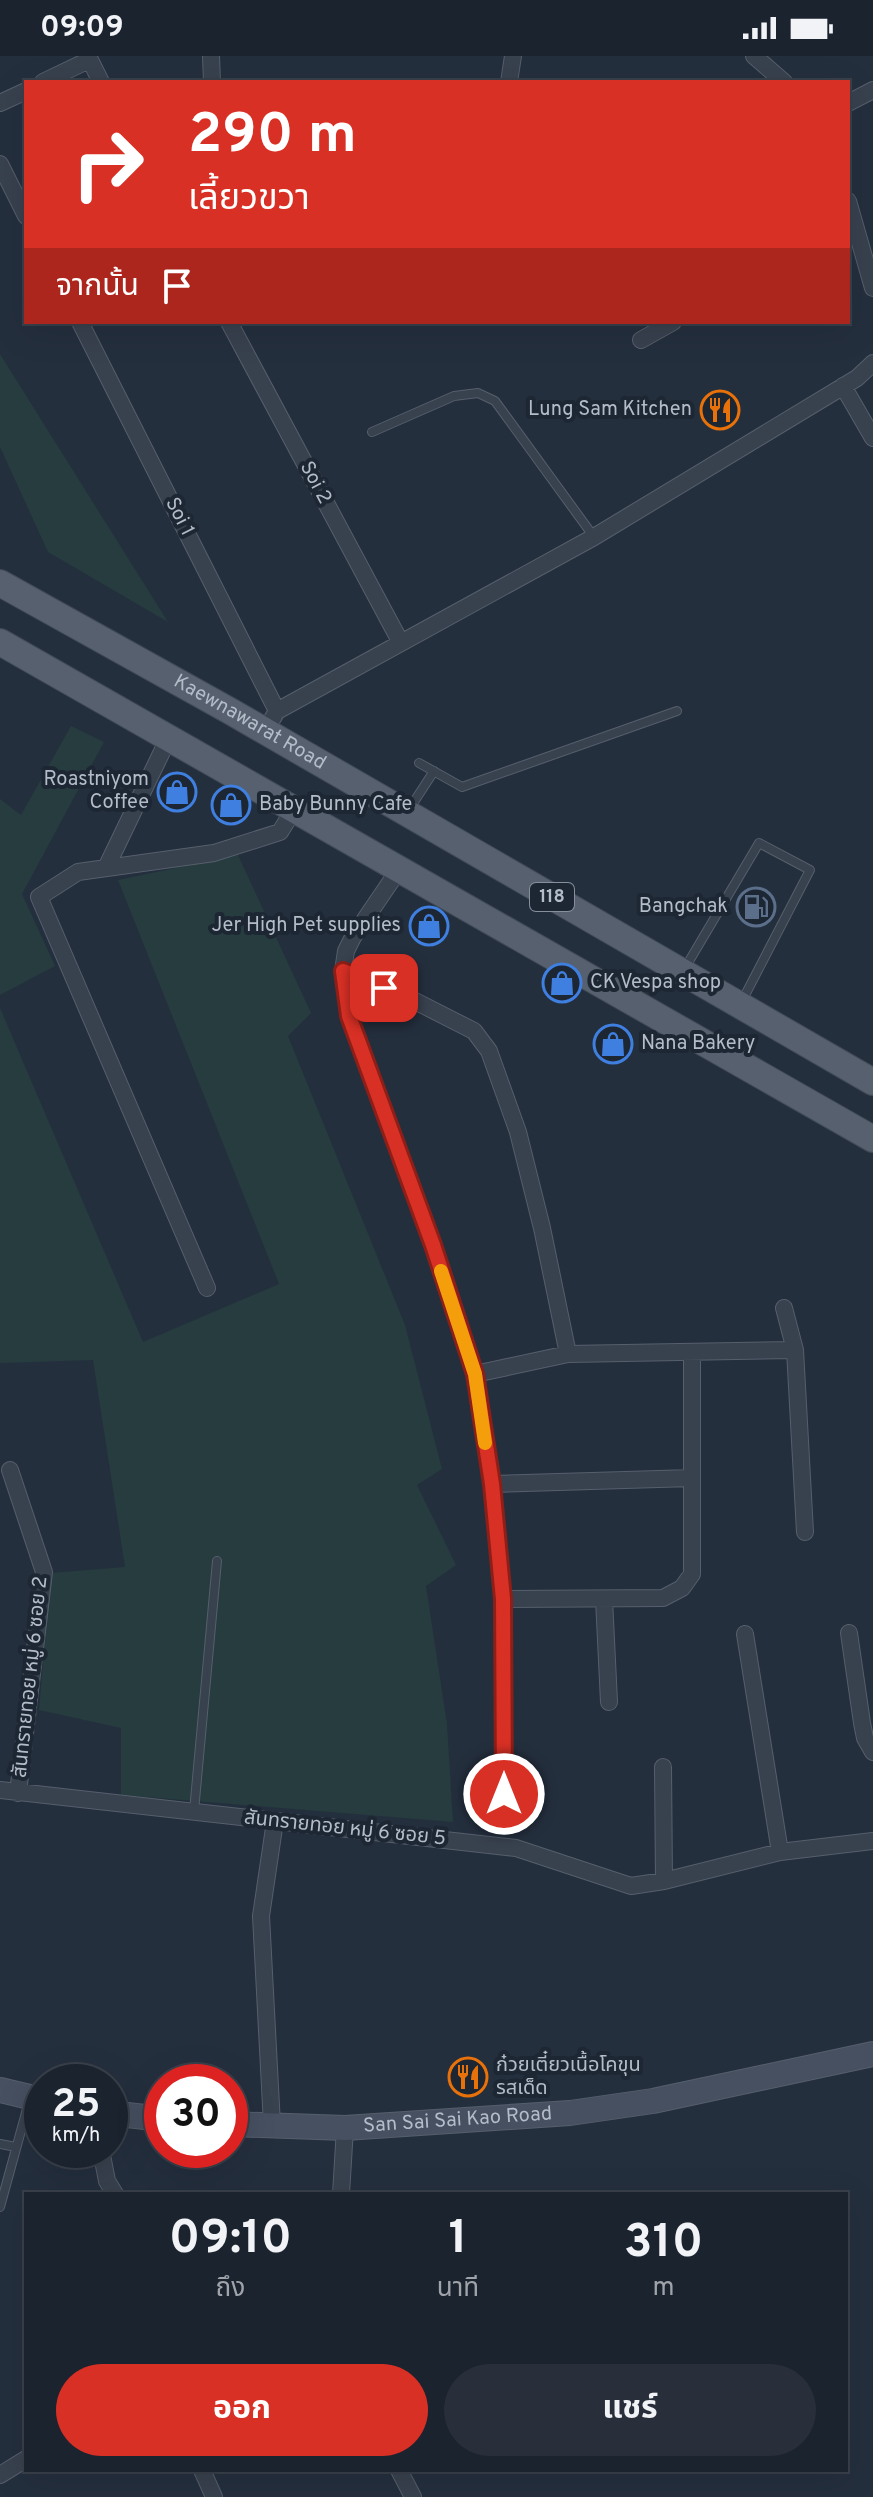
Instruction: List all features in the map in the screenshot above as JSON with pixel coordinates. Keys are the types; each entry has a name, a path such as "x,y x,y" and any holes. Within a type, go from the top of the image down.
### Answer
{"main road":[{"name":"Kaewnawarat Road","path":"0,583 271,721 406,813 873,1082"},
{"name":"118","path":"0,642 873,1139"},
{"name":"San Sai Sai Kao Road","path":"248,2124 345,2128 570,2113 653,2101 873,2054"},
{"path":"0,2090 24,2096"}],"street":[{"path":"211,56 212,80"},
{"path":"509,80 513,56"},
{"path":"754,56 782,80"},
{"path":"47,80 88,58 100,80"},
{"path":"850,102 873,90"},
{"path":"0,103 24,92"},
{"path":"0,164 24,212"},
{"path":"851,220 872,281"},
{"name":"Soi 1","path":"81,324 271,721"},
{"name":"Soi 2","path":"230,324 401,643"},
{"path":"641,340 669,324"},
{"path":"271,721 401,643 594,537 843,386 873,363"},
{"path":"843,386 873,438"},
{"path":"106,868 169,737"},
{"path":"207,1288 39,897 78,872 214,853 280,832 295,808"},
{"path":"400,868 353,937 346,951 343,971 349,1016 433,1245 475,1374 492,1484 503,1599 504,1794"},
{"path":"343,971 405,996 474,1031 489,1051 518,1132 568,1354"},
{"path":"784,1308 795,1350 805,1532"},
{"path":"475,1374 568,1354 795,1350"},
{"path":"503,1599 663,1598 682,1588 692,1574 692,1352"},
{"name":"สันทรายทอย หมู่ 6 ซอย 2","path":"10,1470 44,1572 18,1793"},
{"path":"492,1484 692,1478"},
{"path":"604,1599 609,1702"},
{"path":"849,1633 865,1738 873,1752"},
{"path":"745,1634 780,1852"},
{"path":"663,1767 664,1881"},
{"name":"สันทรายทอย หมู่ 6 ซอย 5","path":"0,1790 516,1848 631,1886 664,1881 780,1852 873,1841"},
{"path":"272,2125 261,1916 275,1821"},
{"path":"341,2192 345,2128"},
{"path":"104,2168 114,2192"},
{"path":"0,2475 24,2460"},
{"path":"400,2472 413,2497"},
{"path":"209,2473 214,2497"}],"lane":[{"path":"372,432 454,396 478,393 495,401 594,537"},
{"path":"419,763 462,787 677,711"},
{"path":"406,813 434,771"},
{"path":"682,972 759,843 810,870 740,1005"},
{"path":"194,1812 217,1561"},
{"path":"0,2207 24,2128"},
{"path":"0,2144 16,2147"}],"green space":[{"path":"0,354 168,622 48,552 0,447"},
{"path":"71,726 104,742 22,894 55,966 0,995 0,799 21,815"},
{"path":"238,855 311,1013 288,1036 405,1325 442,1469 417,1485 456,1565 426,1586 447,1724 453,1822 121,1795 121,1728 39,1710 51,1573 125,1567 93,1360 0,1363 0,1008 143,1342 279,1284 118,880"}],"slow traffic":[{"path":"441,1271 475,1374 485,1443"}],"place":[{"name":"Lung Sam Kitchen","path":"720,410"},
{"name":"Roastniyom Coffee","path":"177,792"},
{"name":"Baby Bunny Cafe","path":"231,805"},
{"name":"Bangchak","path":"756,907"},
{"name":"Jer High Pet supplies","path":"429,926"},
{"name":"CK Vespa shop","path":"562,983"},
{"name":"Nana Bakery","path":"613,1044"},
{"name":"ก๋วยเตี๋ยวเนื้อโคขุน รสเด็ด","path":"468,2077"}],"route":[{"path":"384,988 343,971 349,1016 433,1245 475,1374 492,1484 503,1599 504,1794"}]}
